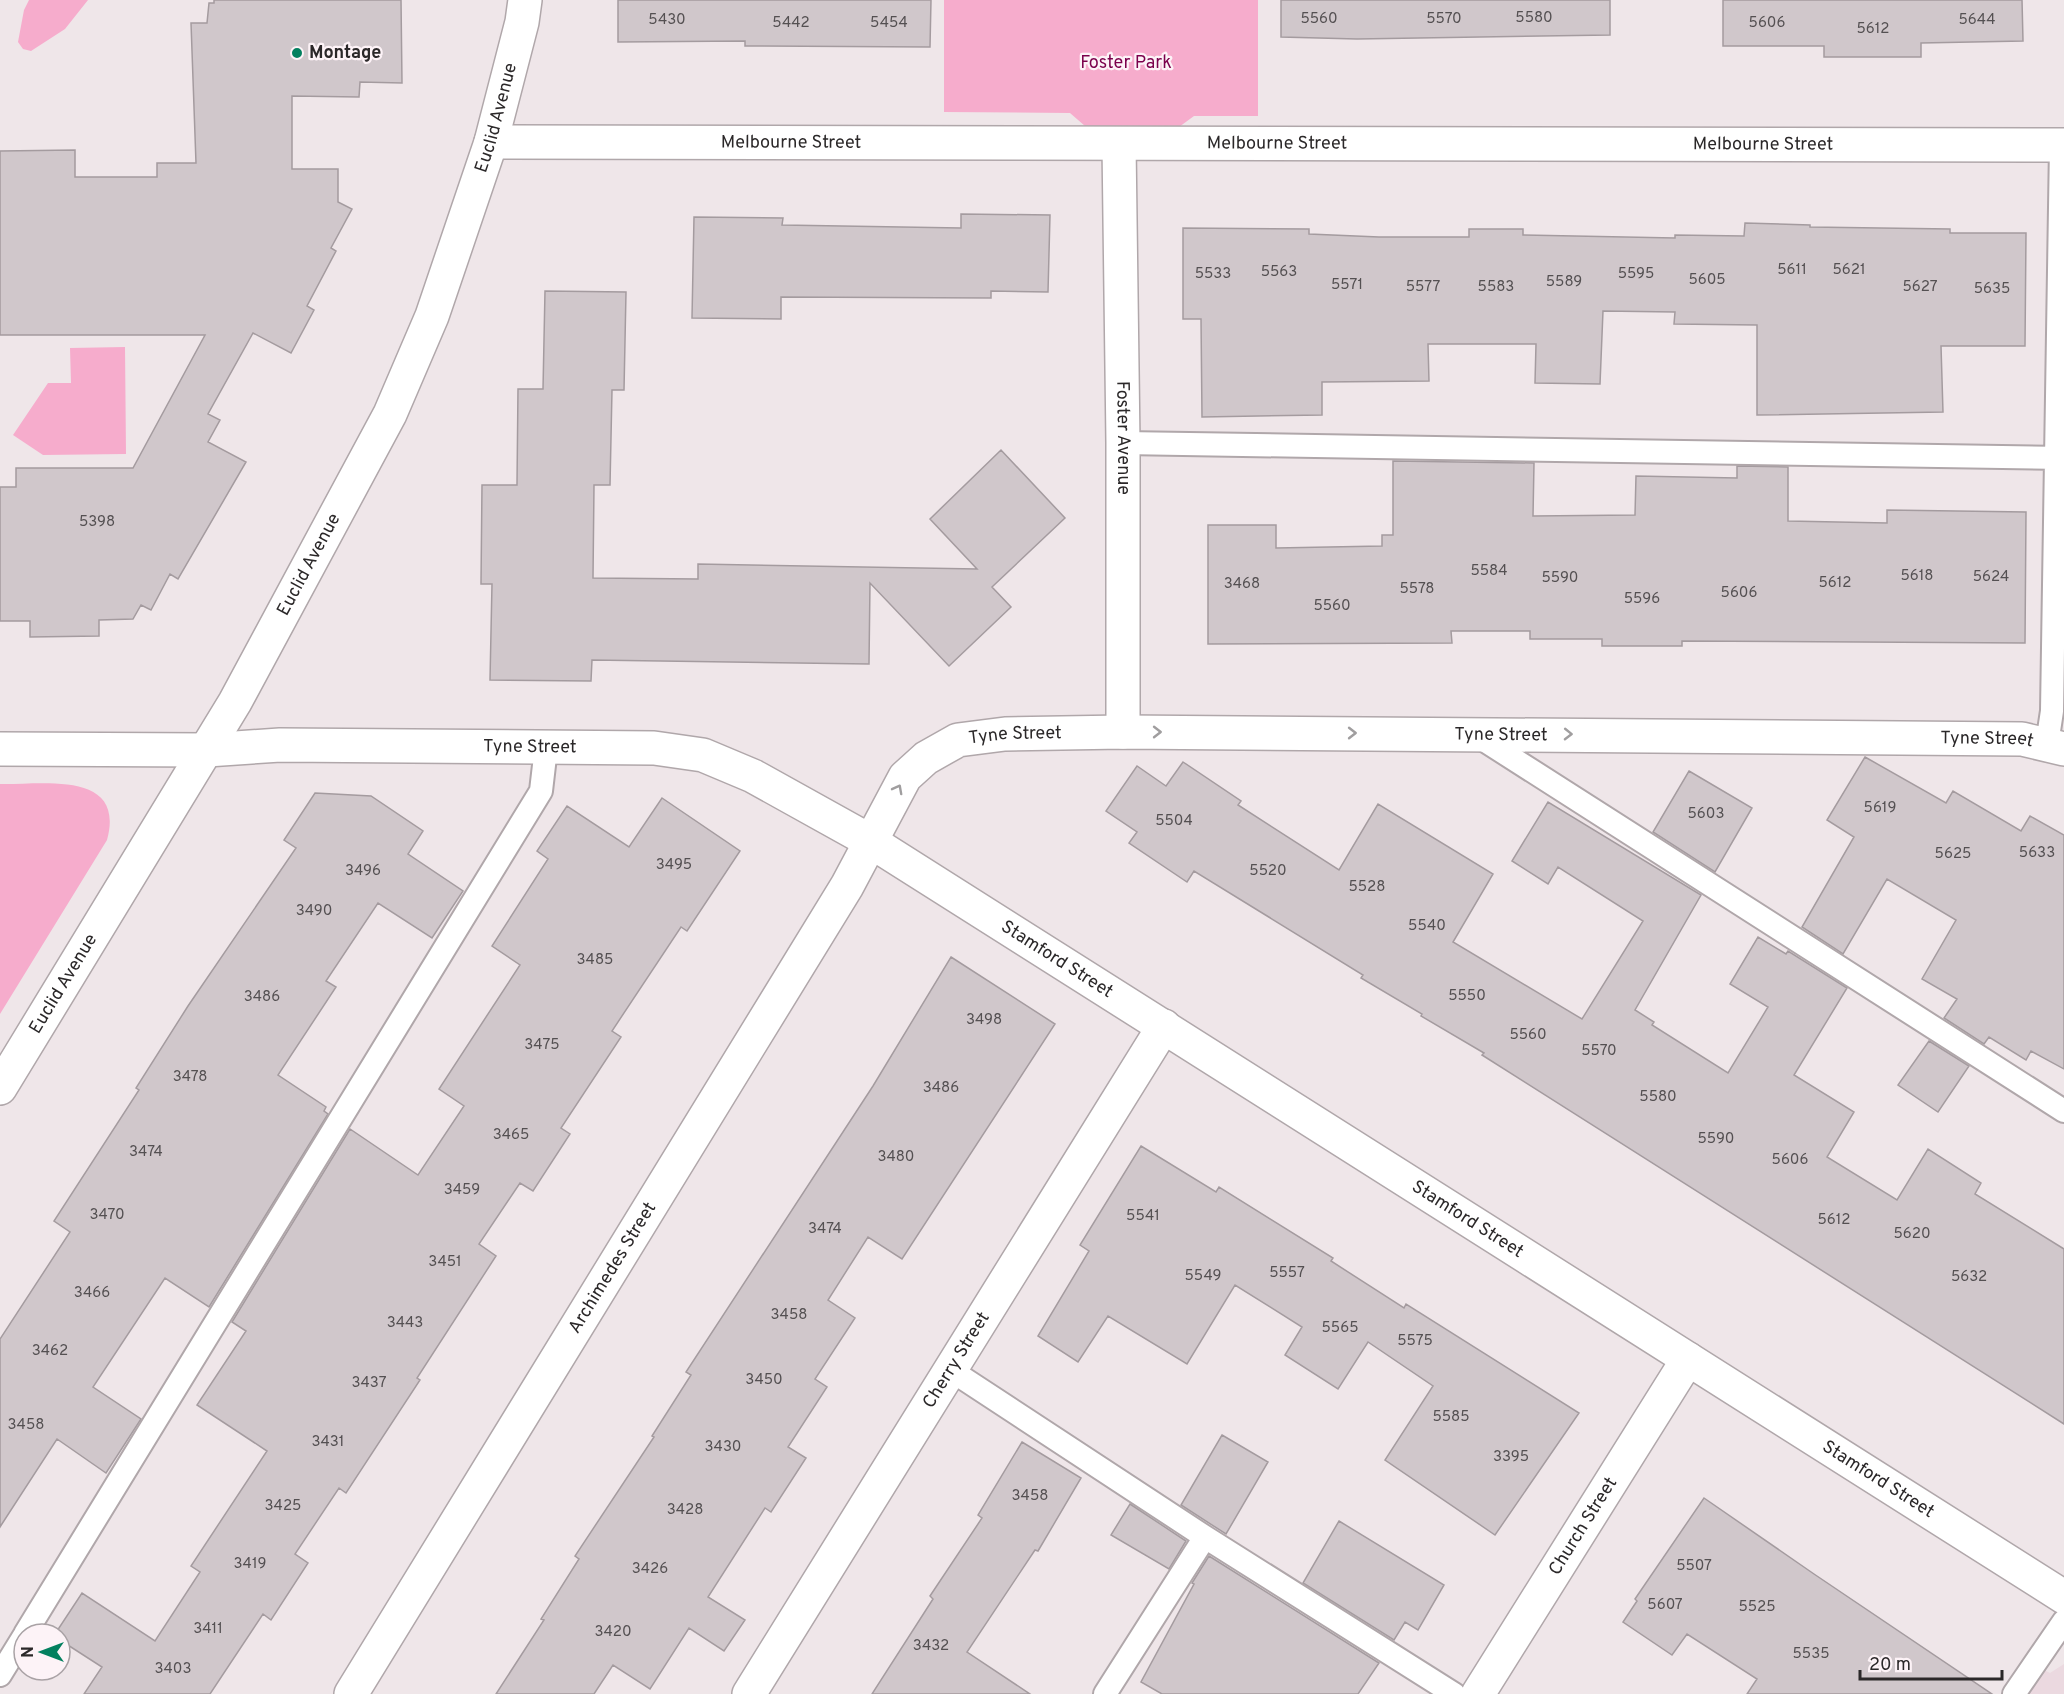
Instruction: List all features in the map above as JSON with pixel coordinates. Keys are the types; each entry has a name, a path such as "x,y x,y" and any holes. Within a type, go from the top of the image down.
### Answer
{"street":[{"name":"Euclid Avenue","path":"0,1088 236,702 390,414 432,316 491,142 522,22 525,0"},
{"name":"Melbourne Street","path":"491,142 2063,146"},
{"name":"Foster Avenue","path":"1119,144 1123,443 1123,732"},
{"name":"Tyne Street","path":"0,749 207,750 280,745 654,748 703,755 753,776 870,841 905,777 926,758 958,740 1005,734 1474,733 2022,739 2055,746"},
{"name":"Stamford Street","path":"870,841 2064,1597"},
{"name":"Archimedes Street","path":"351,1694 847,886 870,841"},
{"name":"Cherry Street","path":"749,1694 1164,1026"},
{"name":"Church Street","path":"1478,1694 1688,1359"}],"lane":[{"path":"2055,746 2052,711 2061,457 2063,146"},
{"path":"1123,443 2061,457"},
{"path":"1474,733 2064,1111"},
{"path":"33,1622 542,791 546,748"},
{"path":"949,1369 1205,1537 1454,1694"},
{"path":"1105,1694 1205,1537"},
{"path":"2014,1694 2064,1621"},
{"path":"0,1675 12,1656"}],"shaded area":[{"path":"2033,1664 2050,1673 2064,1664 2064,1694 2014,1694"}],"green space":[{"path":"29,0 88,0 65,29 31,51 23,49 18,42 24,10"},
{"name":"Foster Park","path":"944,0 1258,0 1258,116 1194,116 1179,127 1085,126 1070,113 944,112"},
{"path":"125,347 126,454 43,455 13,435 48,383 71,383 70,348"},
{"path":"38,783 77,786 93,792 104,802 110,818 107,840 0,1014 0,784"}],"building":[{"path":"214,0 401,0 402,83 360,82 359,97 292,96 292,169 338,169 338,202 352,209 331,248 336,251 307,306 314,310 291,353 253,333 208,414 220,420 208,442 246,462 178,579 170,574 151,610 141,605 133,619 99,620 99,636 30,637 30,621 0,621 0,487 16,487 16,468 133,468 205,335 0,335 0,151 75,150 75,177 157,177 157,163 196,163 191,23 207,23 209,3 214,3"},
{"path":"618,0 931,0 930,47 745,46 745,41 618,42"},
{"path":"1281,0 1610,0 1610,35 1357,39 1281,37"},
{"path":"1723,0 2022,0 2023,41 1921,43 1921,57 1824,57 1824,46 1723,46"},
{"path":"961,214 1050,215 1048,292 991,291 991,298 781,297 781,319 692,318 694,217 783,218 782,225 961,228"},
{"path":"1745,223 1810,225 1810,227 1950,229 1950,233 2026,233 2025,346 1941,346 1943,412 1757,415 1757,325 1674,324 1675,312 1603,311 1600,384 1535,383 1536,344 1428,344 1429,381 1322,382 1322,415 1202,417 1201,319 1183,319 1183,228 1309,229 1309,234 1379,237 1469,237 1469,229 1523,229 1523,235 1675,238 1675,235 1744,236"},
{"path":"545,291 626,292 624,390 612,390 610,485 594,485 593,578 698,579 698,564 977,569 930,519 1001,450 1065,518 992,587 1011,607 949,666 870,583 869,664 592,660 591,681 490,680 492,584 481,584 482,485 517,485 518,389 543,389"},
{"path":"1393,461 1534,463 1533,516 1635,515 1636,476 1737,478 1737,466 1788,467 1788,521 1887,523 1887,510 2026,512 2025,643 1682,641 1682,646 1602,646 1602,639 1530,639 1530,631 1451,631 1452,643 1208,644 1208,525 1276,525 1276,548 1382,546 1382,535 1393,535"},
{"path":"1865,757 1946,803 1953,791 2021,831 2030,816 2064,835 2064,1069 2031,1051 2026,1060 1989,1037 1984,1044 1944,1018 1957,999 1922,979 1956,920 1887,879 1843,954 1802,927 1854,837 1827,820"},
{"path":"1183,762 1241,801 1238,805 1339,870 1378,804 1493,874 1453,942 1582,1019 1643,921 1558,867 1548,884 1512,861 1548,802 1701,895 1635,1010 1654,1022 1652,1025 1728,1073 1768,1007 1730,984 1758,937 1786,954 1788,951 1847,988 1794,1075 1854,1112 1827,1157 1897,1200 1928,1149 1981,1183 1975,1194 2064,1249 2064,1424 1482,1055 1484,1053 1361,978 1363,975 1194,871 1187,882 1129,843 1137,832 1106,811 1137,766 1166,786"},
{"path":"1689,771 1752,808 1715,872 1653,832"},
{"path":"315,793 371,796 423,831 408,854 463,891 432,938 378,903 326,981 336,987 278,1075 326,1107 324,1111 328,1114 209,1307 165,1278 93,1387 141,1419 106,1473 57,1439 0,1527 0,1339 70,1232 54,1221 139,1090 136,1088 188,1006 296,848 284,840"},
{"path":"662,798 740,851 687,931 681,927 612,1031 621,1037 561,1128 570,1134 533,1191 520,1183 479,1244 496,1256 417,1378 420,1380 346,1493 339,1488 295,1554 308,1563 271,1620 263,1614 210,1694 84,1694 102,1667 72,1648 72,1622 63,1622 82,1593 155,1641 200,1572 191,1566 267,1451 197,1405 246,1331 232,1322 350,1129 418,1175 464,1106 439,1089 520,965 492,946 548,859 537,851 567,806 629,847"},
{"path":"951,957 1055,1024 902,1259 868,1237 828,1300 855,1318 815,1379 827,1387 788,1447 806,1458 771,1512 765,1508 708,1597 745,1620 724,1651 689,1628 650,1689 613,1665 594,1694 496,1694 544,1620 541,1619 579,1559 575,1556 654,1437 652,1436 691,1375 686,1372 873,1086"},
{"path":"1929,1041 1969,1066 1938,1112 1898,1085"},
{"path":"1141,1146 1216,1192 1219,1187 1333,1258 1331,1261 1404,1308 1406,1304 1579,1413 1495,1535 1385,1460 1433,1386 1368,1342 1338,1389 1285,1355 1302,1327 1235,1285 1187,1364 1108,1316 1078,1362 1038,1336 1089,1251 1080,1245"},
{"path":"1222,1435 1268,1462 1226,1534 1181,1505"},
{"path":"1022,1442 1081,1478 1038,1551 1035,1550 967,1652 1030,1694 872,1694 933,1599 930,1596 982,1518 978,1515"},
{"path":"1704,1498 1992,1694 1747,1694 1757,1679 1687,1634 1672,1655 1623,1622 1637,1601 1635,1599"},
{"path":"1130,1504 1186,1541 1169,1569 1111,1535"},
{"path":"1339,1521 1444,1585 1418,1630 1405,1622 1394,1640 1303,1583"},
{"path":"1209,1556 1379,1663 1358,1694 1162,1694 1141,1682 1194,1584 1192,1583"}],"place":[{"name":"Montage","path":"297,53"}]}
